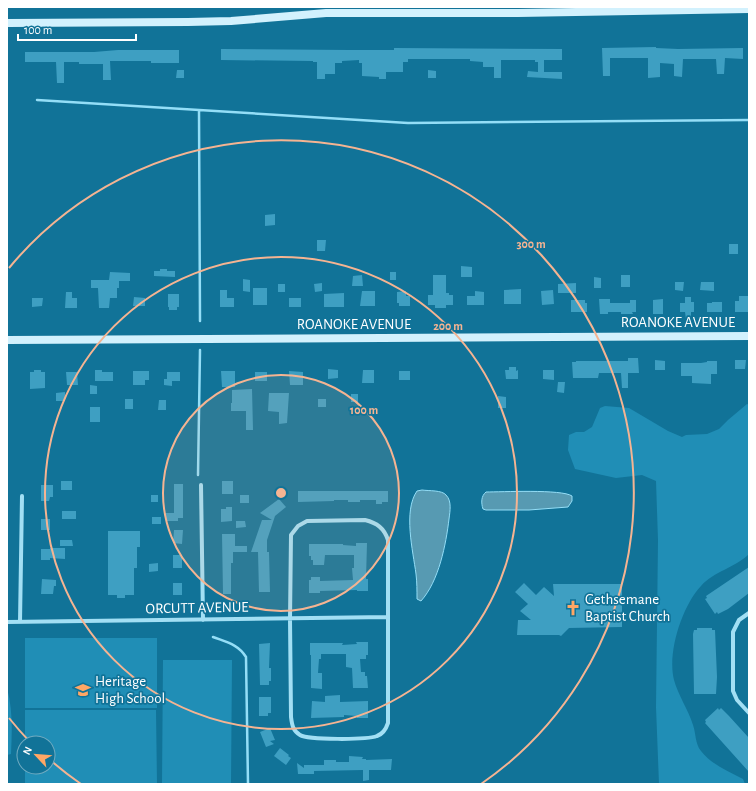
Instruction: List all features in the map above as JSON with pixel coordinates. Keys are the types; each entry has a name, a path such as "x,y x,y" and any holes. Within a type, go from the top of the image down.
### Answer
{"main road":[{"path":"7,23 231,21 309,14 388,10 572,12 749,9"},
{"name":"ROANOKE AVENUE","path":"7,340 749,336"}],"street":[{"path":"202,485 203,620"},
{"path":"20,622 22,496"},
{"path":"307,521 372,522 378,525 386,534 388,540 388,722 383,733 378,736 362,738 306,737 295,732 290,717 290,619 291,535 298,526 307,521"},
{"path":"749,614 739,620 733,632 733,691 737,700 749,713"},
{"name":"ORCUTT AVENUE","path":"7,622 388,617"}],"shaded area":[{"path":"747,404 749,405 749,554 737,563 706,581 694,595 682,617 678,630 674,644 672,669 676,686 691,719 699,748 705,756 715,764 743,779 745,784 659,784 656,707 658,540 656,481 642,475 616,478 575,469 568,450 569,435 576,432 584,432 592,427 600,408 605,406 629,408 668,431 682,437 686,435 707,434 719,429"},
{"path":"422,490 444,493 448,497 450,506 446,540 441,562 433,583 421,601 417,599 410,520 413,499 417,491"},
{"path":"486,492 556,492 572,496 572,501 568,507 529,510 486,510 483,509 482,498"},
{"path":"25,638 157,638 157,708 25,708"},
{"path":"163,660 232,660 231,784 162,784"},
{"path":"7,688 12,729 11,754 7,755"},
{"path":"25,710 156,710 157,784 25,784 25,775 56,775 56,735 25,735"}],"building":[{"path":"656,47 678,49 743,48 743,59 725,58 724,74 717,74 716,59 683,59 682,77 674,76 674,64 660,63 660,77 648,78 648,58 610,58 610,76 603,76 602,48"},
{"path":"394,48 562,49 562,60 544,60 544,72 562,72 562,79 527,77 528,71 538,72 538,62 535,62 535,60 501,60 501,78 494,78 494,67 483,67 483,62 470,61 470,59 408,59 408,62 403,62 403,72 386,72 386,79 362,76 362,63 359,63 359,60 342,61 342,63 335,63 335,74 325,74 325,79 317,79 317,62 313,61 221,60 221,49 394,50"},
{"path":"118,50 179,50 179,63 110,61 111,80 103,80 103,64 79,64 79,62 64,62 64,83 57,83 56,62 25,62 25,52 94,52"},
{"path":"177,70 184,70 184,78 176,78"},
{"path":"428,70 436,71 436,78 428,78"},
{"path":"275,214 275,225 265,226 265,215"},
{"path":"317,240 326,240 325,251 317,251"},
{"path":"729,244 738,244 738,254 729,254"},
{"path":"461,266 472,267 472,277 461,277"},
{"path":"160,269 175,271 175,277 154,276 154,271 160,271"},
{"path":"110,272 130,273 130,281 119,281 117,298 110,298 109,308 99,308 98,288 91,288 91,280 109,280"},
{"path":"390,272 396,272 396,280 390,280"},
{"path":"362,275 363,286 352,286 353,276"},
{"path":"433,275 446,275 446,293 453,295 453,305 446,305 446,308 435,308 435,305 428,305 428,295 433,295"},
{"path":"621,275 630,275 630,287 621,287"},
{"path":"594,277 601,278 601,288 594,288"},
{"path":"243,279 250,280 250,292 243,291"},
{"path":"675,282 684,282 683,291 675,290"},
{"path":"701,282 714,282 714,291 700,290"},
{"path":"322,283 322,291 315,292 314,284"},
{"path":"576,283 576,293 558,293 558,284"},
{"path":"278,284 285,284 285,292 278,292"},
{"path":"253,288 267,288 267,305 253,305"},
{"path":"521,289 521,304 504,304 504,290"},
{"path":"220,290 227,290 227,298 234,298 234,307 220,307"},
{"path":"553,290 554,304 542,305 541,291"},
{"path":"362,291 375,291 375,306 360,306"},
{"path":"406,291 406,296 410,296 410,306 399,306 399,303 397,303 397,292"},
{"path":"475,291 484,292 484,305 467,305 467,296 475,296"},
{"path":"66,292 72,292 72,298 77,298 77,308 65,308"},
{"path":"344,293 344,307 324,307 324,294"},
{"path":"168,294 179,294 179,307 177,307 177,310 169,310"},
{"path":"739,296 749,296 749,312 735,312 735,301 739,301"},
{"path":"134,297 145,298 145,306 133,306"},
{"path":"685,297 691,297 691,302 694,302 694,312 691,312 691,319 686,319 685,312 680,312 680,303 685,303"},
{"path":"32,298 43,298 42,306 32,307"},
{"path":"289,298 301,298 301,307 289,307"},
{"path":"599,299 610,299 610,303 630,303 630,300 636,300 636,312 632,312 633,314 608,312 608,314 600,314"},
{"path":"663,299 663,314 653,314 653,300"},
{"path":"571,300 585,300 585,303 587,303 587,312 571,312"},
{"path":"722,302 722,312 707,312 707,303"},
{"path":"628,358 638,358 639,373 628,373 628,388 622,388 621,373 599,373 598,378 573,378 572,362 628,361"},
{"path":"655,360 665,361 665,370 655,370"},
{"path":"735,360 746,360 745,369 735,369"},
{"path":"707,361 717,361 717,374 711,374 711,384 692,383 692,376 681,376 681,363 701,363"},
{"path":"509,367 516,367 516,371 518,370 518,379 506,379 505,370 509,370"},
{"path":"328,369 338,370 338,378 328,379"},
{"path":"34,370 41,370 41,372 45,372 45,388 30,389 30,372 34,372"},
{"path":"95,370 102,370 102,372 113,372 113,381 95,381"},
{"path":"363,370 374,370 374,383 362,383"},
{"path":"543,370 554,370 554,380 543,379"},
{"path":"133,371 149,371 149,380 145,380 145,385 133,385"},
{"path":"221,371 235,371 235,387 222,387"},
{"path":"289,371 303,372 303,385 290,385"},
{"path":"399,371 410,371 410,380 399,380"},
{"path":"66,372 77,372 78,385 67,385"},
{"path":"167,372 180,372 180,381 172,381 172,386 164,385 164,379 167,379"},
{"path":"255,372 267,372 267,381 255,381"},
{"path":"558,382 565,382 564,393 557,392"},
{"path":"90,385 97,386 97,394 90,394"},
{"path":"252,389 253,430 246,430 246,411 231,411 232,390"},
{"path":"65,392 65,401 56,401 56,393"},
{"path":"269,393 289,393 287,423 279,424 279,412 268,411"},
{"path":"351,394 358,394 358,402 351,402"},
{"path":"498,396 506,397 506,408 498,408"},
{"path":"125,399 133,399 133,409 125,409"},
{"path":"318,399 326,399 326,407 318,407"},
{"path":"159,400 166,400 166,410 158,410"},
{"path":"90,407 100,407 100,422 90,422"},
{"path":"61,481 72,481 72,490 61,490"},
{"path":"222,481 233,481 233,494 222,494"},
{"path":"174,484 183,484 183,518 178,518 178,521 166,521 165,513 174,513"},
{"path":"41,485 53,485 53,497 50,497 49,501 41,501"},
{"path":"298,491 388,491 388,502 376,504 376,500 348,502 348,500 334,500 298,502"},
{"path":"151,495 158,495 158,502 151,502"},
{"path":"240,495 249,495 249,503 240,503"},
{"path":"279,499 286,507 275,516 267,540 267,552 269,552 270,592 259,592 258,552 251,552 262,520 272,520 260,513"},
{"path":"226,507 232,507 232,521 221,522 221,509 226,509"},
{"path":"62,511 76,511 76,519 62,519"},
{"path":"152,517 161,517 161,524 152,524"},
{"path":"41,519 50,519 50,530 41,530"},
{"path":"236,521 245,521 246,527 236,528"},
{"path":"174,530 183,530 182,544 173,543"},
{"path":"108,531 140,531 140,547 137,547 137,568 134,568 134,595 125,595 125,598 117,598 117,595 108,595"},
{"path":"222,534 235,534 235,546 247,546 247,552 233,552 233,563 231,563 231,594 223,594"},
{"path":"60,540 72,540 73,546 60,546"},
{"path":"356,543 367,543 366,579 368,579 368,591 320,591 320,593 309,593 309,580 311,580 311,577 320,577 320,581 353,580 352,568 354,568 354,555 325,555 324,565 313,565 313,560 311,560 311,556 309,556 309,544 343,544 356,546"},
{"path":"65,548 65,559 50,558 50,560 41,560 41,549"},
{"path":"173,555 182,555 182,568 173,568"},
{"path":"158,563 158,571 149,572 149,564"},
{"path":"749,567 749,593 728,609 715,614 705,599 707,598 706,596"},
{"path":"42,579 56,580 56,586 54,586 53,594 41,594"},
{"path":"173,583 182,583 182,595 173,595"},
{"name":"Gethsemane Baptist Church","path":"524,583 536,595 544,587 554,596 553,584 622,584 622,627 569,628 561,636 517,635 518,620 531,620 520,611 528,604 515,592"},
{"path":"697,628 712,628 712,630 715,630 717,677 716,694 694,694 693,634 694,630 697,630"},
{"path":"356,642 368,642 368,655 366,655 366,659 360,659 361,672 365,672 365,676 367,676 368,688 353,688 352,668 346,667 346,654 321,654 318,673 322,673 322,689 311,688 310,643 343,643 342,645 357,644"},
{"path":"270,643 269,668 271,668 271,681 269,681 269,685 260,685 259,644"},
{"path":"340,695 340,702 368,701 368,718 357,718 357,716 344,715 344,717 311,718 312,701 325,702 325,696"},
{"path":"259,697 271,697 271,713 268,713 268,716 259,716"},
{"path":"718,708 719,710 721,708 749,738 749,772 705,723 705,720"},
{"path":"270,728 275,740 270,741 274,744 266,747 260,732"},
{"path":"280,748 291,758 286,765 274,756"},
{"path":"349,756 363,757 362,759 366,760 392,759 391,770 369,770 369,780 363,781 363,770 314,771 314,774 298,774 297,763 304,768 304,765 324,765 324,760 349,762"}],"waterway":[{"path":"37,100 408,123 749,120"},
{"path":"199,110 200,321"},
{"path":"198,475 200,350"},
{"path":"213,637 235,646 246,657 248,784"}],"place":[{"name":"Gethsemane Baptist Church","path":"573,608"},
{"name":"Heritage High School","path":"83,690"}]}
